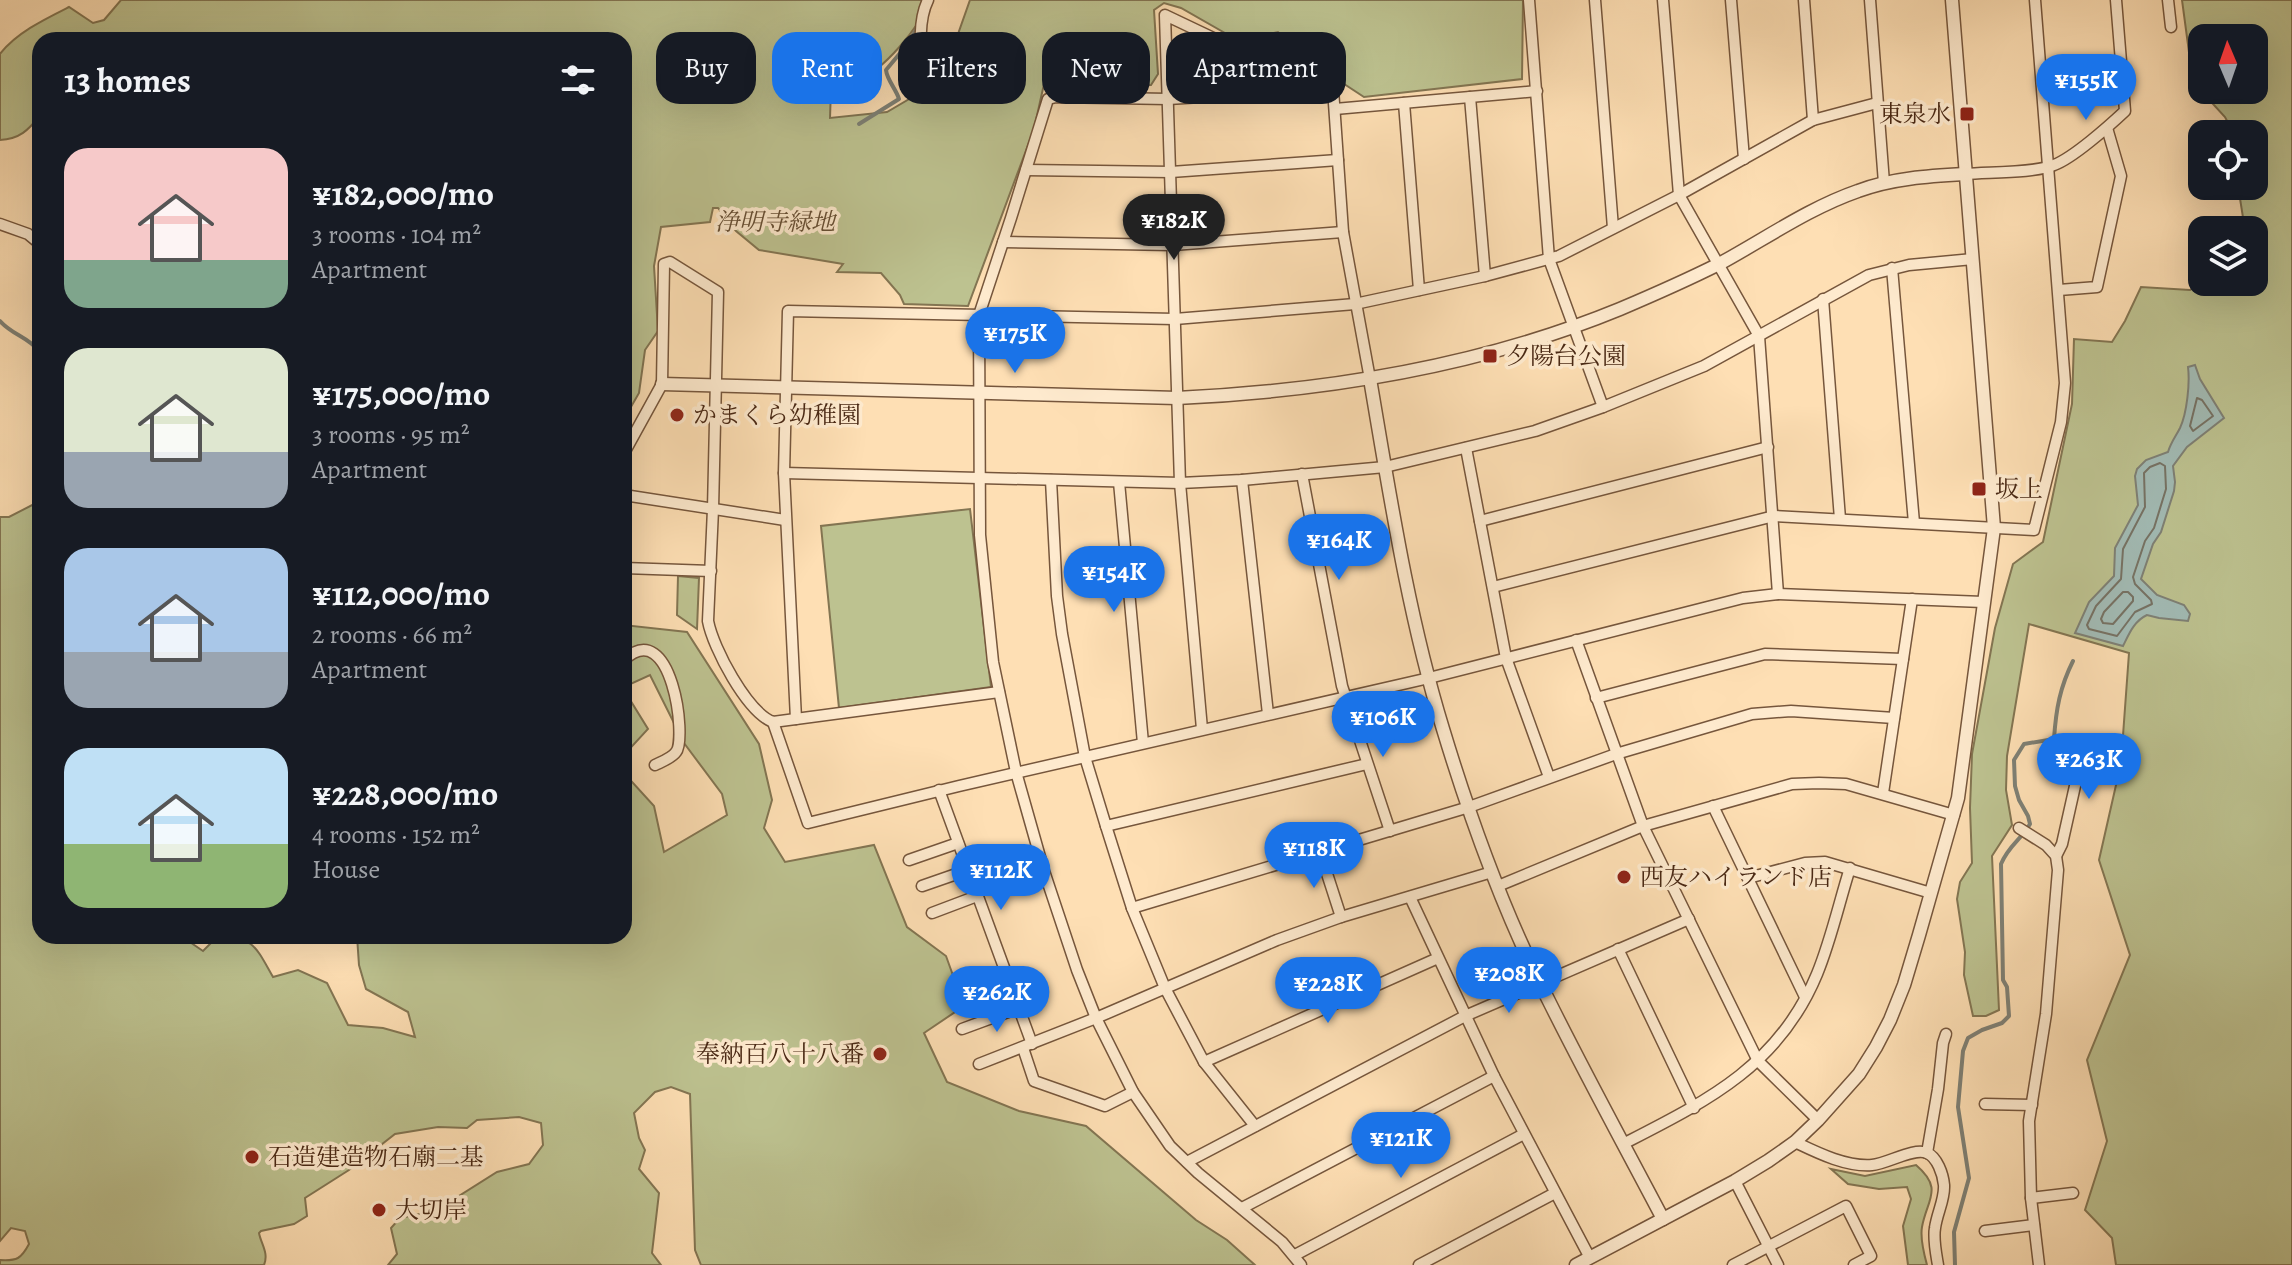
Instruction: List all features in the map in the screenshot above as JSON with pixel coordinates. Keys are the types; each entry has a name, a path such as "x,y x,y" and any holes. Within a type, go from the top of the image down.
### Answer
{"street":[{"path":"922,32 923,10 928,0"},
{"path":"1529,0 1549,259 1603,407"},
{"path":"1595,0 1613,228"},
{"path":"1663,0 1679,195 1759,336 1778,594"},
{"path":"1731,0 1744,159"},
{"path":"1804,0 1813,120"},
{"path":"1870,0 1884,183"},
{"path":"1576,1265 1735,1181 1795,1142 1859,1074 1890,1020 1904,985 1954,815 1994,528 1952,0"},
{"path":"1493,587 1774,516 2034,530 2065,402 2035,0"},
{"path":"662,384 1177,398 1293,390 1370,379 1467,358 1618,310 1719,264 1834,200 1884,183 2057,165 2125,111 2116,0"},
{"path":"2168,0 2171,27"},
{"path":"1166,43 1165,15 1201,32"},
{"path":"1335,109 1537,91"},
{"path":"1470,97 1485,276"},
{"path":"1166,99 1048,99 979,315 978,478 983,577 993,662 1016,772 1048,885 1077,970 1096,1018 1133,1092 1170,1146 1282,1242 1298,1260 1524,1134"},
{"path":"1404,103 1419,290"},
{"path":"796,719 784,473 788,311 1175,319 1355,304 1549,259 1679,195 1813,120 1877,103"},
{"path":"1168,104 1180,483 1202,729"},
{"path":"1334,104 1343,232 1355,304 1411,600 1443,729 1492,872 1539,982 1663,1219"},
{"path":"2059,290 2097,287 2121,176 2107,128"},
{"path":"1026,170 1171,172 1338,160"},
{"path":"0,224 32,237"},
{"path":"1003,242 1173,245 1343,232"},
{"path":"784,473 1180,483 1385,467 1535,431 1603,407 1704,366 1869,275 1892,268 1973,259"},
{"path":"632,438 662,384 664,264 670,262 718,292 708,621 711,634 744,696 763,718 773,722 999,692"},
{"path":"1892,268 1914,523"},
{"path":"1823,299 1840,519"},
{"path":"1480,521 1768,447"},
{"path":"1466,448 1506,658 1549,777"},
{"path":"1302,474 1345,698 1390,831"},
{"path":"1051,480 1062,634 1085,757 1106,826 1132,908 1165,988 1204,1062 1255,1126"},
{"path":"1242,480 1268,714"},
{"path":"1119,482 1143,743"},
{"path":"632,496 785,520"},
{"path":"632,568 711,571"},
{"path":"773,722 808,823 1429,678 1704,606 1778,594 1983,602"},
{"path":"1883,793 1912,599"},
{"path":"1576,640 1643,826 1758,1061 1818,1120"},
{"path":"632,653 643,649 655,653 663,662 677,707 680,743 676,753 655,765"},
{"path":"1596,698 1765,654 1903,659"},
{"path":"1132,908 1469,807 1616,754 1768,711 1894,718"},
{"path":"2056,856 2062,844 2077,777 2061,750"},
{"path":"1106,826 1367,764"},
{"path":"1498,886 1643,826 1763,791 1805,783 1846,784 1954,815"},
{"path":"939,790 1019,1008 1034,1081 1105,1106 1133,1092"},
{"path":"1713,806 1805,997"},
{"path":"2023,831 2046,845 2056,856 2058,870 2046,1014 2029,1121 2031,1198 2039,1265"},
{"path":"909,860 958,843"},
{"path":"1320,852 1341,917"},
{"path":"1748,878 1805,863 1825,862 1931,893"},
{"path":"1623,1144 1694,1108 1731,1084 1758,1061 1791,1021 1825,952 1850,868"},
{"path":"922,886 968,870"},
{"path":"979,1064 1096,1018 1277,940 1341,917 1492,872"},
{"path":"932,913 977,896"},
{"path":"1410,897 1494,1076 1590,1258"},
{"path":"1187,1162 1465,1016 1689,919"},
{"path":"1618,949 1694,1108"},
{"path":"1204,1062 1438,958"},
{"path":"962,1029 1019,1008"},
{"path":"1927,1153 1946,1034"},
{"path":"1242,1208 1494,1076"},
{"path":"1985,1104 2032,1105"},
{"path":"1795,1142 1821,1154 1861,1165 1884,1163 1914,1152 1927,1153 1934,1158 1944,1185 1934,1230 1938,1265"},
{"path":"1735,1181 1778,1265"},
{"path":"1419,1265 1555,1193"},
{"path":"2031,1198 2073,1193"},
{"path":"1733,1265 1846,1206 1871,1256 1854,1265"},
{"path":"1985,1231 2034,1225"}],"green space":[{"name":"浄明寺緑地","path":"121,0 931,0 911,32 898,32 898,48 882,64 882,32 772,32 772,104 830,104 830,118 887,112 901,104 1026,104 1026,32 959,32 970,0 1523,0 1522,79 1364,97 1346,85 1346,32 1223,32 1181,8 1164,3 1154,10 1158,74 1150,85 1150,32 1042,32 1042,93 1034,129 968,306 904,304 881,273 837,272 843,264 759,250 736,231 718,208 713,208 710,222 661,227 654,266 658,331 645,350 639,393 632,405 632,32 32,32 32,126 13,138 0,140 0,54 23,33 69,7 93,23 104,20"},
{"path":"2182,0 2292,0 2292,1265 2116,1265 2112,1238 2085,1210 2107,1141 2087,1060 2130,955 2099,860 2121,763 2129,653 2029,624 2007,756 2006,790 2012,825 1992,856 1999,1010 1986,1016 1973,1016 1964,975 1965,952 1957,899 1960,882 1972,863 1972,754 1995,628 2013,564 2043,542 2072,404 2074,339 2112,342 2141,287 2188,290 2188,296 2268,296 2268,216 2243,216 2240,200 2268,200 2268,120 2227,120 2213,104 2268,104 2268,24 2188,24 2188,45"},
{"path":"32,505 32,944 193,944 203,951 210,944 250,944 273,977 298,970 327,983 348,1025 383,1028 415,1037 408,1012 366,989 359,965 358,944 632,944 632,782 654,806 664,852 727,815 722,794 684,743 650,675 632,683 632,626 687,632 759,744 772,800 764,828 785,862 874,845 907,927 946,956 964,1006 924,1033 947,1082 1019,1111 1086,1126 1196,1220 1227,1240 1255,1265 701,1265 695,1250 690,1094 671,1087 655,1092 634,1113 645,1150 639,1169 659,1193 652,1253 661,1265 388,1265 397,1254 391,1228 400,1218 435,1211 497,1172 529,1164 543,1145 541,1123 519,1117 477,1120 467,1128 438,1127 395,1134 349,1170 305,1198 307,1216 294,1224 259,1233 265,1253 264,1265 0,1265 0,1260 21,1256 29,1244 25,1231 11,1228 0,1241 0,517 9,517"},
{"path":"970,509 991,687 839,708 821,526"},
{"path":"678,576 699,578 697,629 677,615"},
{"path":"632,703 648,729 632,746"},
{"path":"1916,1165 1925,1173 1932,1188 1922,1231 1927,1265 1908,1265 1903,1226 1911,1199 1907,1187 1879,1189 1848,1184 1831,1169 1865,1176"}],"water":[{"path":"2195,365 2224,418 2187,447 2173,466 2174,491 2141,579 2157,595 2184,605 2190,614 2188,621 2147,615 2135,624 2123,646 2075,633 2089,602 2114,576 2115,548 2138,505 2137,469 2146,460 2168,452 2184,414 2188,367"}],"waterway":[{"path":"859,124 899,99 886,70 918,27"},
{"path":"0,321 32,344"},
{"path":"1955,1265 1954,1232 1969,1178 1958,1107 1963,1051 1968,1038 2002,1023 2009,1016 2007,987 2003,980 2001,864 2030,824 2015,786 2014,760 2024,744 2054,739 2059,698 2073,661"}],"place":[{"name":"東泉水","path":"1967,114"},
{"name":"夕陽台公園","path":"1490,356"},
{"name":"かまくら幼稚園","path":"677,415"},
{"name":"坂上","path":"1979,489"},
{"name":"西友ハイランド店","path":"1624,877"},
{"name":"奉納百八十八番","path":"880,1054"},
{"name":"石造建造物石廟二基","path":"252,1157"},
{"name":"大切岸","path":"379,1210"}]}
